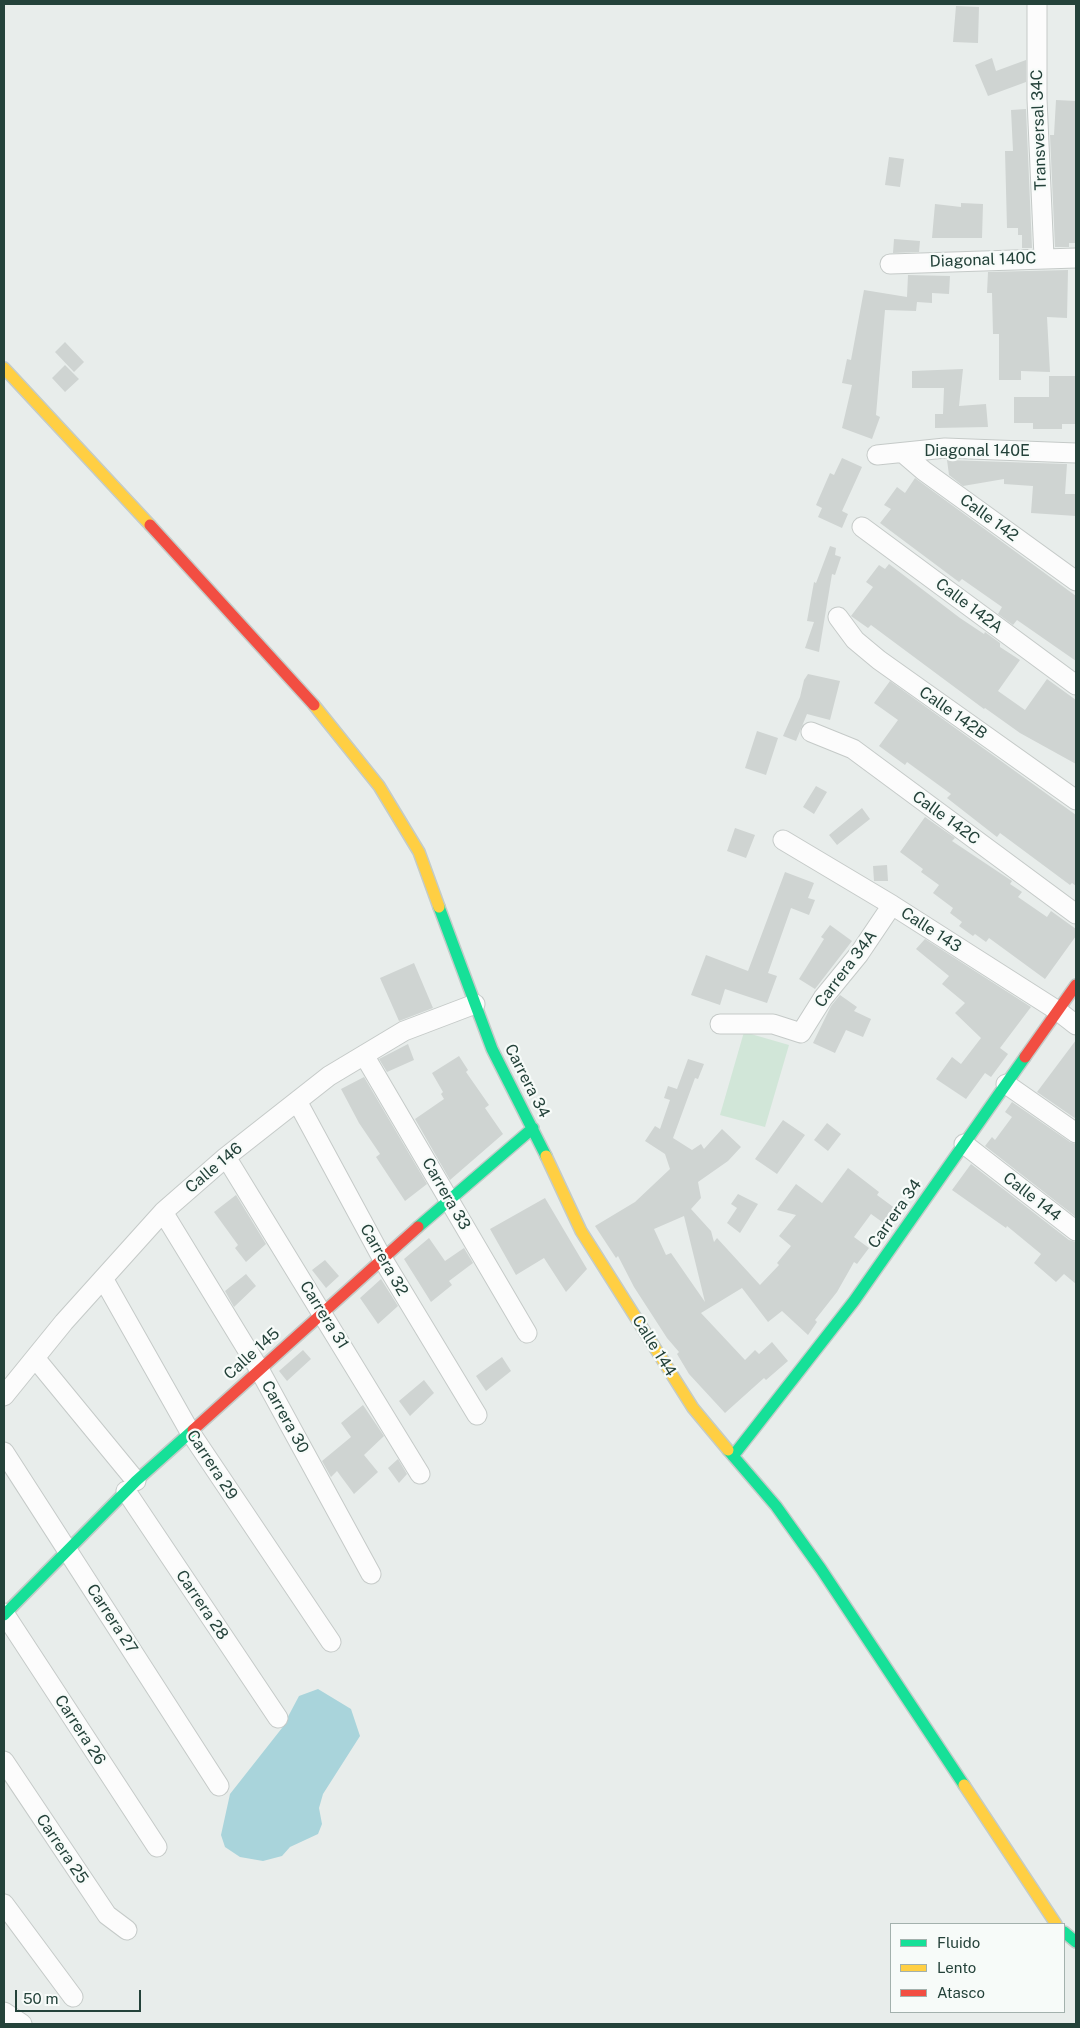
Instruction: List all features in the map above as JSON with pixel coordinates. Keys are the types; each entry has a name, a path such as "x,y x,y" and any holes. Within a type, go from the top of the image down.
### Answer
{"street":[{"name":"Transversal 34C","path":"1037,4 1037,99 1044,257"},
{"name":"Diagonal 140C","path":"890,264 1044,257 1076,258"},
{"name":"Carrera 34","path":"4,368 301,689 379,786 418,852 492,1050 533,1128 581,1231"},
{"name":"Diagonal 140E","path":"877,456 945,448 1076,453"},
{"name":"Calle 142","path":"903,452 924,471 1076,581"},
{"name":"Calle 142A","path":"862,527 1076,685"},
{"name":"Calle 142B","path":"838,617 855,640 879,660 1076,800"},
{"name":"Calle 142C","path":"810,732 853,749 1076,914"},
{"name":"Calle 143","path":"783,840 892,905 1058,1011 1076,1025"},
{"name":"Carrera 34A","path":"720,1024 773,1024 801,1034 823,998 859,954 892,905"},
{"name":"Carrera 34","path":"733,1456 854,1301 1076,985"},
{"name":"Calle 146","path":"4,1396 64,1322 104,1280 163,1212 226,1157 329,1076 404,1031 475,1004"},
{"name":"Carrera 33","path":"364,1055 527,1333"},
{"path":"1006,1084 1076,1133"},
{"name":"Carrera 32","path":"297,1101 382,1258 477,1415"},
{"name":"Calle 145","path":"4,1614 131,1486 382,1258 533,1128"},
{"name":"Calle 144","path":"964,1144 1076,1231"},
{"name":"Carrera 31","path":"226,1157 420,1474"},
{"name":"Carrera 30","path":"163,1212 259,1369 372,1574"},
{"name":"Calle 144","path":"581,1231 694,1408 776,1506 821,1569 1055,1923"},
{"name":"Carrera 29","path":"104,1280 190,1432 331,1642"},
{"name":"Carrera 28","path":"35,1358 131,1486 278,1718"},
{"name":"Carrera 27","path":"4,1452 219,1786"},
{"name":"Carrera 26","path":"4,1614 157,1847"},
{"name":"Carrera 25","path":"4,1761 107,1915 127,1930"},
{"path":"4,1904 73,1997"},
{"path":"1065,1933 1076,1942"},
{"path":"4,2012 22,2024"}],"green space":[{"path":"744,1032 789,1045 765,1127 720,1115"}],"water":[{"path":"318,1689 351,1709 360,1736 323,1794 319,1808 322,1824 318,1834 290,1847 282,1856 263,1861 240,1857 225,1847 221,1835 230,1794 282,1728 299,1696"}],"building":[{"path":"956,6 979,7 978,43 953,42"},
{"path":"992,58 996,71 1026,60 1026,82 988,96 975,65"},
{"path":"1056,100 1076,101 1076,243 1069,243 1069,247 1055,247 1050,135 1054,135"},
{"path":"1026,109 1032,248 1022,248 1022,235 1018,235 1018,228 1007,228 1005,151 1013,151 1011,110"},
{"path":"889,157 904,159 900,187 885,185"},
{"path":"961,203 983,204 982,238 932,238 935,204 961,207"},
{"path":"894,239 920,241 919,252 893,253"},
{"path":"1068,270 1067,318 1047,317 1050,372 1021,371 1021,380 999,380 999,334 993,334 992,293 987,293 988,272"},
{"path":"908,275 950,276 949,294 932,293 932,303 917,302 916,311 885,310 876,415 880,417 872,439 842,428 852,385 842,383 847,359 851,360 864,290 907,297"},
{"path":"65,342 84,362 74,372 55,352"},
{"path":"65,365 79,379 65,392 52,378"},
{"path":"963,369 959,406 986,404 988,427 935,428 935,414 943,414 944,388 912,388 912,371"},
{"path":"1049,376 1076,376 1076,424 1062,424 1062,429 1033,429 1033,423 1014,423 1014,397 1049,397"},
{"path":"842,458 862,467 842,511 848,514 842,528 818,517 822,508 816,505 830,473 834,475"},
{"path":"947,460 1067,464 1065,494 1076,494 1076,516 1031,513 1033,486 1004,484 1004,479 963,486 949,475"},
{"path":"915,478 1076,596 1076,661 1017,620 1013,625 998,614 1002,607 962,579 959,582 880,523 891,509 884,505 897,487 905,493"},
{"path":"830,546 836,548 835,555 841,557 835,575 832,574 819,652 805,648 814,622 807,621 814,582 816,583"},
{"path":"889,564 960,618 984,634 985,632 1000,643 1000,647 1020,660 998,691 1025,710 1047,679 1076,700 1076,764 1020,733 984,709 871,625 868,628 851,616 873,587 866,582 879,565 885,569"},
{"path":"808,674 840,681 830,720 807,714 796,741 783,736"},
{"path":"890,681 1076,815 1076,886 1072,883 1070,885 1000,833 997,837 947,798 951,794 907,762 905,765 879,746 898,720 874,703"},
{"path":"757,731 778,738 766,775 745,768"},
{"path":"816,786 827,792 814,814 803,807"},
{"path":"862,808 870,819 837,845 829,835"},
{"path":"925,817 955,838 952,841 1012,881 1010,884 1022,892 1018,897 1047,917 1051,911 1076,929 1076,936 1045,979 989,938 986,942 959,926 962,922 950,913 953,908 933,893 939,885 921,872 923,869 900,852"},
{"path":"735,828 755,835 746,858 727,851"},
{"path":"887,865 888,881 874,881 873,866"},
{"path":"785,872 814,883 808,898 815,900 809,915 791,908 768,973 777,976 767,1003 725,989 720,1005 691,995 706,955 748,971"},
{"path":"830,925 852,941 815,989 799,979 824,939 821,937"},
{"path":"925,939 1031,1007 1000,1048 1008,1054 991,1077 985,1073 966,1099 936,1079 952,1057 961,1064 981,1038 955,1013 965,1003 942,984 949,976 916,949"},
{"path":"414,963 433,1008 399,1021 380,978"},
{"path":"840,995 857,1007 854,1011 871,1019 863,1037 846,1030 835,1053 813,1043 831,1006"},
{"path":"1076,1040 1076,1119 1037,1092"},
{"path":"408,1044 414,1060 387,1072 379,1059"},
{"path":"459,1056 468,1070 466,1072 489,1105 485,1108 503,1134 450,1180 415,1119 444,1099 441,1094 443,1092 432,1073"},
{"path":"688,1059 704,1064 698,1079 695,1078 673,1138 692,1150 701,1144 704,1149 722,1129 741,1147 728,1161 698,1182 701,1198 691,1209 711,1231 714,1242 717,1238 760,1285 779,1265 777,1263 791,1246 779,1236 796,1215 777,1210 796,1184 822,1203 848,1168 879,1192 877,1195 896,1209 885,1224 871,1214 854,1237 869,1248 857,1264 854,1262 837,1292 815,1320 817,1322 808,1335 782,1311 768,1322 742,1288 701,1313 745,1360 755,1350 759,1354 772,1342 788,1361 766,1380 764,1378 725,1413 689,1374 677,1354 679,1352 667,1338 634,1287 618,1256 616,1258 595,1226 635,1202 670,1169 665,1154 645,1141 655,1126 660,1129 670,1100 664,1098 668,1086 677,1089","holes":["684,1216 705,1302 671,1253 666,1255 654,1229"]},
{"path":"364,1077 427,1184 405,1201 376,1157 380,1154 359,1123 341,1089"},
{"path":"1012,1102 1070,1142 1076,1144 1076,1217 985,1146 992,1137 995,1140 1012,1117 1005,1112"},
{"path":"783,1120 805,1135 777,1174 755,1159"},
{"path":"827,1123 841,1134 828,1151 814,1140"},
{"path":"971,1164 1069,1240 1076,1242 1076,1284 1064,1274 1056,1282 1034,1263 1041,1254 1007,1226 1006,1228 952,1190"},
{"path":"738,1194 758,1204 740,1233 727,1223 737,1208 731,1204"},
{"path":"236,1195 266,1244 246,1262 235,1248 238,1245 214,1212"},
{"path":"545,1198 587,1269 566,1292 544,1258 516,1275 490,1229"},
{"path":"429,1238 445,1261 464,1248 473,1263 449,1281 452,1285 431,1302 404,1259"},
{"path":"325,1260 339,1276 326,1288 312,1270"},
{"path":"246,1274 256,1286 234,1307 225,1291"},
{"path":"381,1279 398,1306 378,1324 360,1298"},
{"path":"303,1350 311,1359 287,1381 279,1371"},
{"path":"502,1357 511,1371 486,1391 476,1376"},
{"path":"424,1380 434,1393 410,1416 399,1401"},
{"path":"363,1405 384,1436 364,1455 378,1472 354,1494 337,1471 331,1477 322,1461 351,1437 341,1423"},
{"path":"398,1459 407,1474 399,1483 388,1468"}],"traffic: fast":[{"path":"439,907 492,1049 546,1156"},
{"path":"733,1456 854,1301 1025,1057"},
{"path":"418,1227 533,1128"},
{"path":"4,1615 136,1481 193,1430"},
{"path":"728,1450 776,1506 821,1569 964,1785"},
{"path":"1065,1933 1076,1942"}],"traffic: slow":[{"path":"4,368 150,525"},
{"path":"314,705 379,786 419,852 439,907"},
{"path":"546,1156 581,1231 693,1408 728,1450"},
{"path":"964,1785 1055,1923"}],"traffic: jam":[{"path":"150,525 314,705"},
{"path":"1025,1057 1076,985"},
{"path":"193,1430 418,1227"}]}
